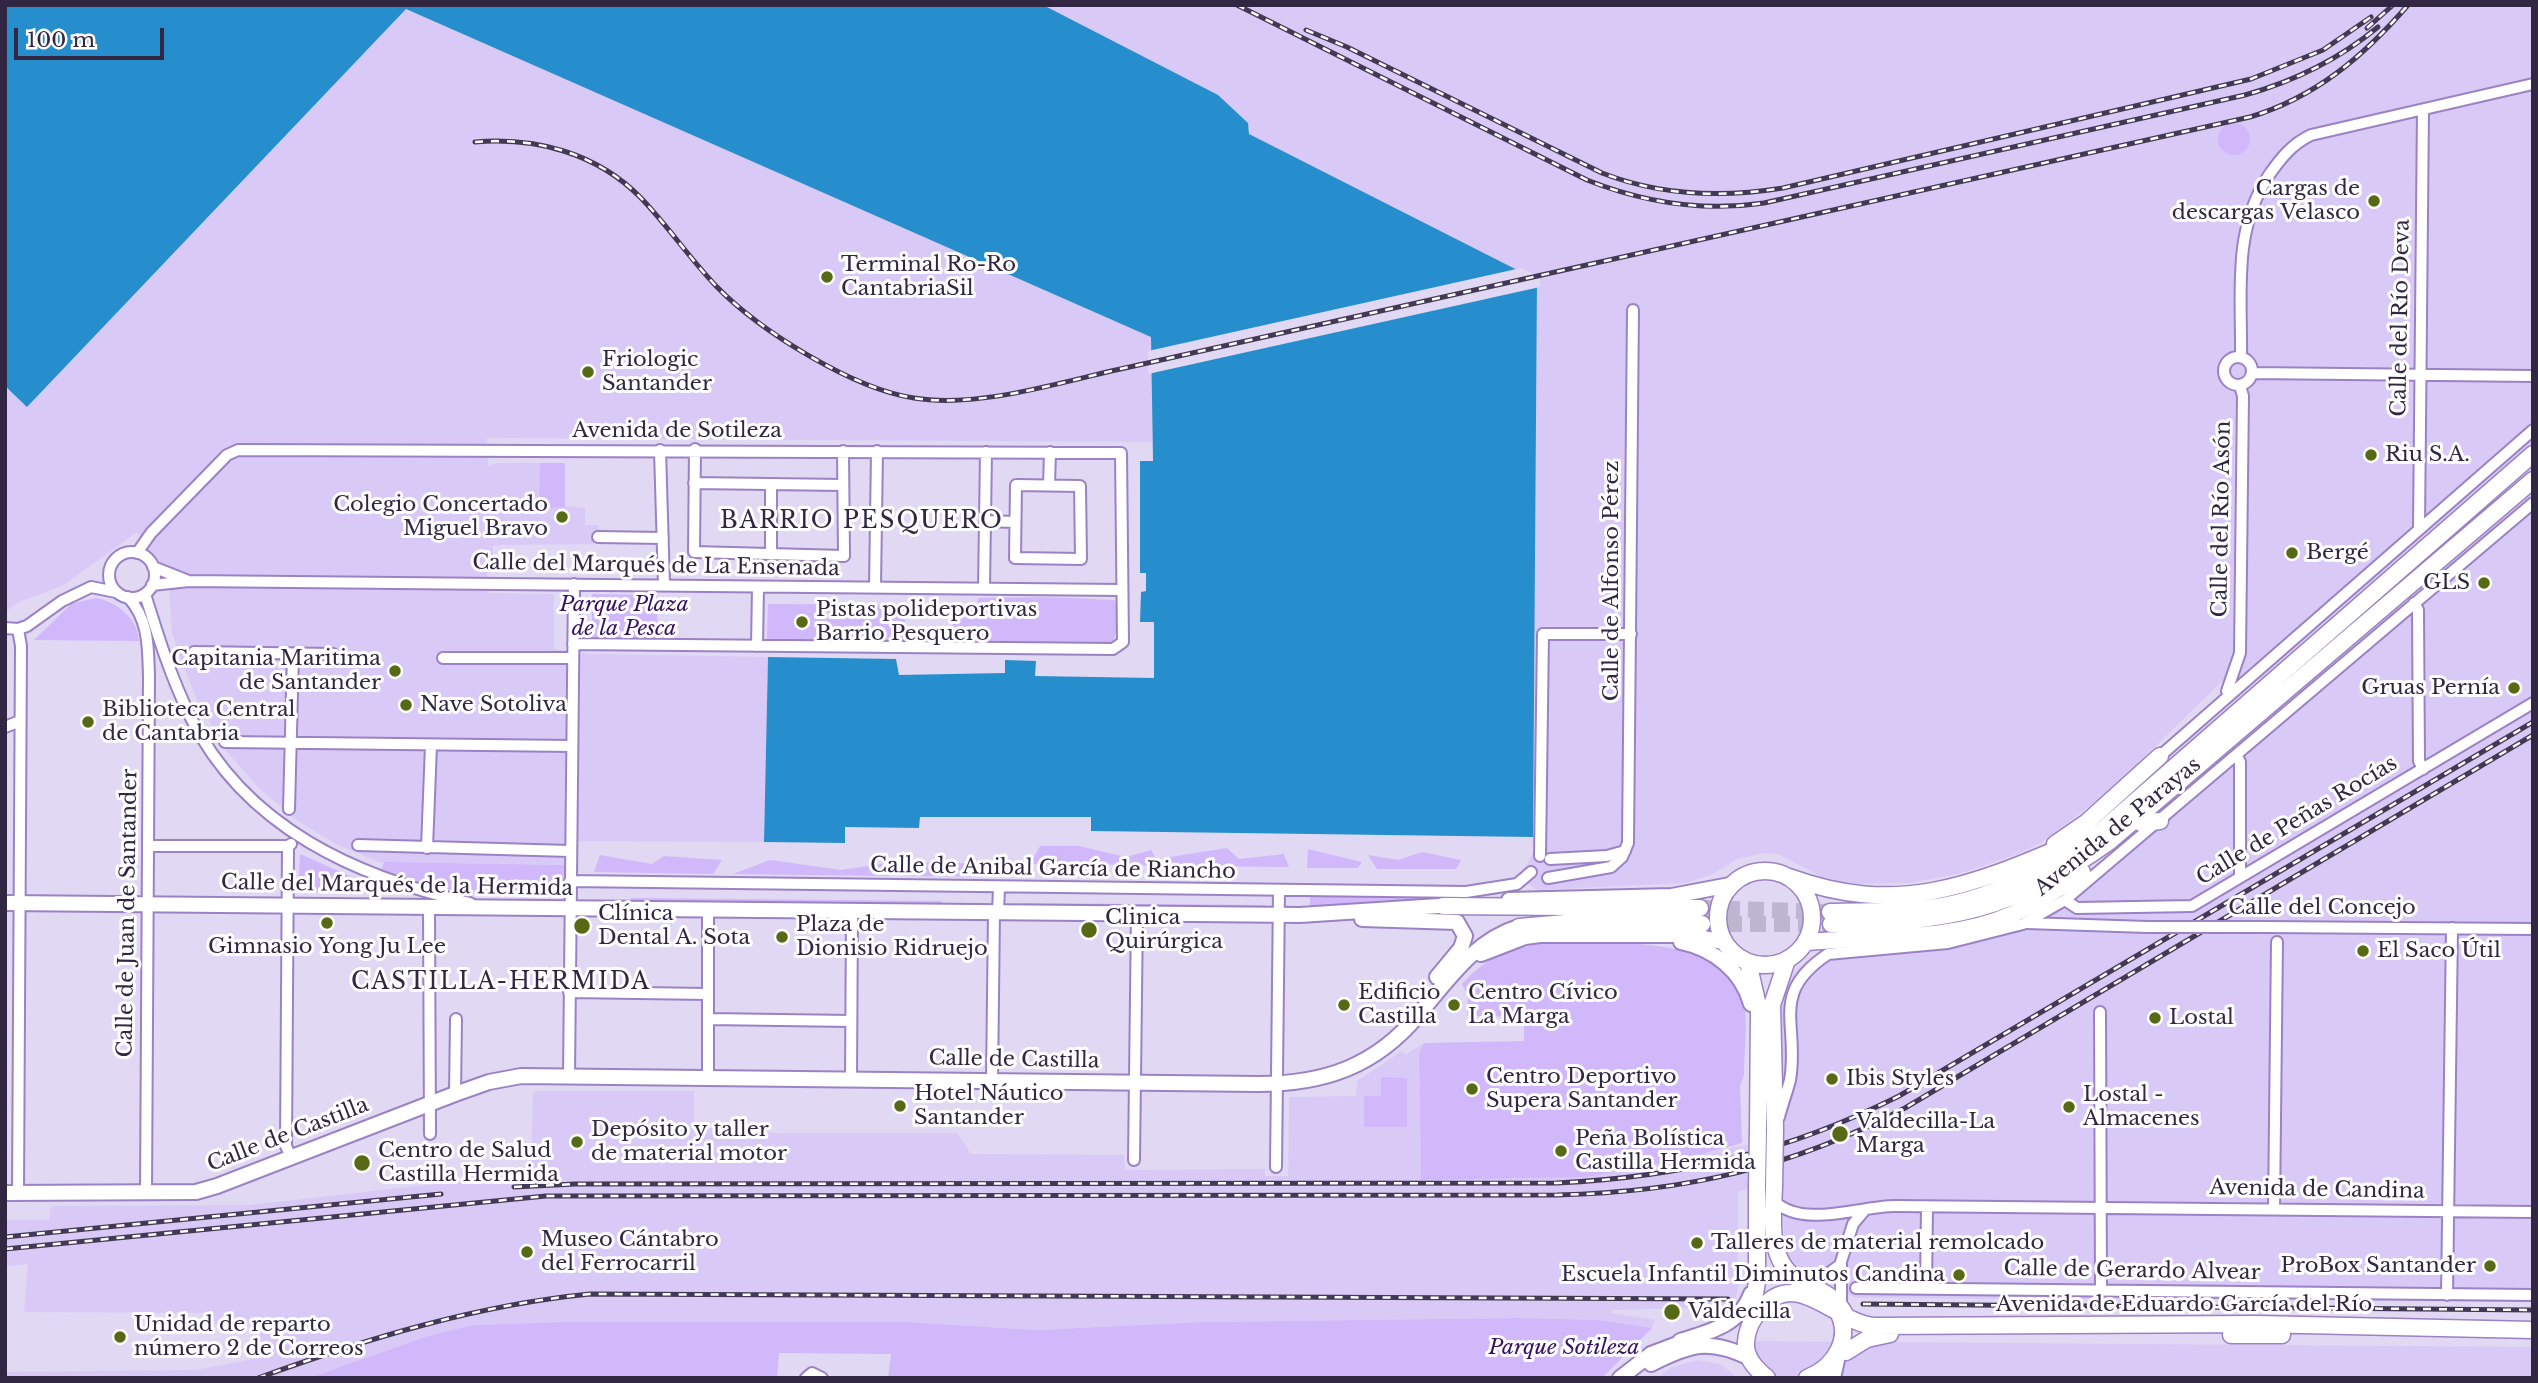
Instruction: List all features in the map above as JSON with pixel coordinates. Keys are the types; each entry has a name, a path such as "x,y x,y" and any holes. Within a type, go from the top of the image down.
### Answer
{"highway":[{"path":"2533,454 2100,832 2028,878 1977,897 1923,909 1830,918 1908,922 1965,914 2022,895 2076,865 2109,841 2533,480"},
{"path":"1787,960 1768,965 1748,962 1734,954 1724,942 1717,914 1730,885 1750,873 1763,871 1831,892 1885,897 1959,887 2020,865 2073,842 2092,828 2216,721 2334,626"},
{"path":"1806,942 1956,930 2004,918 2031,906 2107,854 2288,699 2346,639"},
{"path":"2020,865 2087,822 2160,756"},
{"path":"2141,823 2160,821"},
{"path":"1789,877 1800,886 1810,906 1811,928 1806,942 1787,960 1772,1005 1775,1129 1770,1219 1774,1260 1786,1279 1808,1286 1843,1312 1851,1337 1839,1363 1807,1378"},
{"path":"1443,906 1701,916 1519,927"},
{"path":"1956,930 1983,934"},
{"path":"1748,962 1757,996 1758,1131 1770,1196 1757,1216 1757,1291 1747,1337 1753,1367 1782,1378"},
{"path":"1751,1310 1776,1289 1808,1286"},
{"path":"1751,1310 1790,1293 1809,1295 1843,1312"},
{"name":"Avenida de Eduardo García del Río","path":"1843,1312 1867,1321 1945,1325 2256,1324 2533,1330"},
{"name":"Avenida de Eduardo García del Río","path":"1839,1363 1872,1336 1895,1334 2533,1339"}],"main road":[{"name":"Calle del Marqués de la Hermida","path":"12,904 708,910 852,918 996,912 1305,914 1529,899 1672,896 1730,885"},
{"path":"1305,914 1457,922 1463,929 1461,948 1386,1046"},
{"name":"Calle de Castilla","path":"12,1193 179,1194 217,1186 430,1103 514,1077 1277,1084 1309,1082 1340,1073 1386,1046 1405,1030 1464,962 1494,937 1519,927"},
{"path":"1464,962 1525,937 1687,935 1724,942"},
{"path":"1649,936 1696,945 1723,961 1746,986 1757,1026"},
{"path":"1626,1376 1651,1354 1719,1334 1751,1310"},
{"path":"1687,1344 1714,1345 1753,1367"}],"street":[{"path":"2241,357 2243,239 2252,203 2274,167 2300,140 2311,135 2533,85"},
{"name":"Calle del Río Deva","path":"2419,528 2423,110"},
{"name":"Calle de Alfonso Pérez","path":"1625,851 1629,832 1633,310"},
{"path":"2241,357 2249,362 2252,373 2248,382 2240,386 2228,382 2223,373 2227,361 2241,357"},
{"path":"2252,373 2533,376"},
{"name":"Calle del Río Asón","path":"2222,699 2232,683 2240,653 2243,397 2240,386"},
{"name":"Avenida de Parayas","path":"2160,756 2222,699 2533,430"},
{"path":"695,449 694,552 844,556 843,451"},
{"name":"Avenida de Sotileza","path":"137,553 151,533 232,451 695,449 1121,453 1122,590"},
{"path":"660,450 664,584"},
{"path":"875,587 877,451"},
{"path":"984,588 986,452"},
{"path":"1049,485 1050,452"},
{"path":"694,483 843,485"},
{"path":"771,484 771,554"},
{"path":"1016,485 1080,486 1081,559 1015,558 1015,522 1016,485"},
{"name":"Avenida de Parayas","path":"1775,1129 1790,1079 1790,1015 1794,989 1799,978 1815,963 1828,954 1887,950 1983,934 2027,923 2065,900 2533,503"},
{"path":"986,522 1015,522"},
{"path":"598,537 663,538"},
{"path":"116,592 109,578 112,564 123,554 137,553 146,557 153,567 149,589 171,673 209,749 256,803 297,838 384,880 490,908"},
{"name":"Calle del Marqués de La Ensenada","path":"153,567 189,581"},
{"name":"Calle del Marqués de La Ensenada","path":"149,589 189,581 1122,590"},
{"path":"569,1076 574,584"},
{"path":"5,628 18,629 92,587 128,597 149,589"},
{"path":"757,646 758,587"},
{"path":"573,644 1113,649 1122,642 1122,590"},
{"name":"Calle de Juan de Santander","path":"128,597 142,616 148,635 146,1194"},
{"path":"2414,603 2418,610 2419,761 2423,769"},
{"path":"12,1193 12,904 20,721 18,629"},
{"path":"1625,851 1607,856 1545,857 1543,634 1631,634"},
{"path":"194,652 333,654"},
{"path":"289,808 293,653"},
{"path":"2240,653 2246,665 2259,669"},
{"path":"443,658 573,657"},
{"name":"Calle de Peñas Rocías","path":"2065,900 2077,908 2192,906 2533,703"},
{"path":"5,727 20,721"},
{"path":"225,742 572,746"},
{"path":"427,848 431,745"},
{"path":"2237,756 2240,762 2240,877"},
{"path":"148,846 288,846 297,838"},
{"path":"358,845 570,851"},
{"path":"288,846 286,1146 291,1157"},
{"path":"1548,878 1611,867 1625,851"},
{"name":"Calle de Anibal García de Riancho","path":"570,881 1466,892 1517,884 1531,873"},
{"path":"992,1081 996,912 999,888"},
{"path":"1276,1167 1279,891"},
{"path":"429,907 430,1133"},
{"path":"708,910 708,1078"},
{"path":"1134,1160 1137,913"},
{"path":"851,1080 852,918"},
{"name":"Calle del Concejo","path":"2027,923 2147,927 2533,929"},
{"path":"2447,1295 2452,928"},
{"path":"2274,1209 2277,942"},
{"path":"569,992 708,993"},
{"path":"2100,1012 2101,1290"},
{"path":"455,1094 456,1019"},
{"path":"709,1019 851,1021"},
{"path":"1770,1196 1779,1222 1782,1250 1794,1270 1815,1280 1839,1268"},
{"name":"Avenida de Candina","path":"1770,1196 1794,1213 1864,1211 1878,1206 2533,1212"},
{"path":"1926,1287 1927,1207"},
{"path":"1843,1312 1839,1268 1853,1224 1864,1211"},
{"path":"1808,1286 1839,1268"},
{"name":"Calle de Gerardo Alvear","path":"1856,1287 2533,1295"},
{"path":"806,1378 812,1373 822,1378"}],"shaded area":[{"path":"1043,5 2533,5 2533,441 2237,698 2224,679 2113,788 2041,843 2017,854 1962,873 1910,883 1850,884 1820,876 1778,854 1764,853 1737,859 1713,874 1686,883 1537,890 1519,877 1535,850 1536,837 1533,837 1537,280 1248,134 1250,129"},
{"path":"406,9 1152,337 1152,442 487,438 488,466 495,463 565,463 565,506 585,508 585,525 599,525 598,544 493,545 493,568 487,568 487,593 554,594 554,649 591,654 768,657 764,842 577,841 577,865 378,862 336,844 299,822 258,787 227,752 198,702 182,663 172,633 169,590 137,532 64,585 19,602 5,612 5,387 28,406"},
{"path":"2533,492 2533,1302 1856,1298 1811,1276 1795,1264 1785,1250 1781,1179 1738,1192 1738,1287 1737,1296 1729,1307 1612,1310 1612,1313 1655,1320 1652,1328 1599,1320 1517,1318 1204,1322 1036,1330 906,1322 564,1322 473,1325 428,1336 309,1378 5,1378 5,1372 196,1370 258,1358 259,1325 211,1324 212,1313 24,1312 28,1264 5,1266 5,1220 49,1220 51,1206 250,1205 531,1173 533,1091 694,1091 694,1126 778,1133 957,1133 971,1154 1124,1155 1125,1170 1265,1169 1265,1176 1288,1176 1289,1097 1356,1096 1357,1081 1402,1051 1405,1055 1424,1043 1419,1053 1421,1180 1587,1177 1781,1138 1781,1002 1794,972 1810,958 1826,948 1937,941 2080,882"},
{"path":"1740,1341 2533,1347 2533,1378 1777,1378 1731,1359"},
{"path":"1697,1360 1720,1364 1738,1378 1657,1378 1670,1368"}],"green space":[{"path":"2234,123 2245,128 2250,139 2245,150 2234,155 2223,150 2218,139 2223,128"},
{"path":"540,463 565,463 565,507 539,508"},
{"name":"Parque Plaza de la Pesca","path":"592,594 657,595 657,640 592,640"},
{"path":"95,598 111,603 125,612 135,625 139,641 34,640 71,604"},
{"path":"978,598 1114,600 1117,622 1114,639 1101,645 1084,646 952,641 953,609 977,609"},
{"path":"768,604 905,605 905,641 767,640"},
{"path":"1040,846 1079,846 1126,857 1151,850 1160,865 1030,864"},
{"path":"1227,848 1239,859 1284,854 1289,867 1174,866 1170,857"},
{"path":"1308,849 1362,862 1358,868 1307,868"},
{"path":"1422,852 1461,860 1456,869 1377,869 1368,855 1398,860"},
{"path":"300,854 388,893 298,892"},
{"path":"600,855 652,864 664,856 722,860 713,874 594,872"},
{"path":"770,860 841,870 887,863 889,876 733,874"},
{"path":"384,862 564,865 563,897 462,894 380,874"},
{"path":"898,862 1006,864 1009,877 904,876"},
{"path":"1462,896 1462,900 1389,900 1310,907 1310,897"},
{"path":"631,898 942,901 942,905 631,901"},
{"path":"1021,905 1265,905 1265,908"},
{"path":"1551,942 1632,943 1691,953 1716,964 1734,981 1744,1004 1746,1021 1744,1075 1740,1086 1742,1143 1683,1159 1587,1177 1421,1180 1419,1053 1424,1043 1524,1041 1524,1017 1467,1016 1468,996 1462,984 1482,966 1502,954"},
{"path":"1381,1077 1407,1078 1407,1127 1364,1127 1364,1096 1381,1096"},
{"name":"Parque Sotileza","path":"1517,1318 1599,1320 1652,1328 1602,1378 888,1378 891,1354 779,1353 777,1378 309,1378 428,1336 473,1325 564,1322 906,1322 1036,1330 1204,1322"}],"water":[{"path":"5,5 1043,5 1218,95 1248,123 1249,134 1537,280 1533,837 1091,831 1091,817 920,817 919,828 845,827 845,843 764,842 768,657 896,659 899,675 1005,673 1005,660 1036,661 1035,676 1154,678 1154,622 1140,622 1141,592 1146,591 1146,573 1140,573 1140,461 1153,461 1151,337 406,9 27,407 5,386"}],"pier":[{"path":"1521,268 1539,277 1540,287 1148,374 1148,351"}],"tunnel":[{"path":"1700,908 1830,912"},
{"path":"1702,924 1831,924"}],"railway":[{"path":"1237,5 1587,180 1631,195 1696,206 1764,203 2245,95 2315,68 2347,50 2378,27"},
{"path":"2367,28 2393,5"},
{"path":"475,142 520,142 564,151 585,159 624,182 641,198 717,287 735,304 809,356 836,371 890,392 914,398 968,400 1052,385 2250,117 2296,98 2337,73 2374,41 2408,5"},
{"path":"1306,30 1347,47 1602,173 1646,186 1714,194 1783,188 2251,79 2323,50 2371,17"},
{"path":"514,1187 575,1184 1557,1183 1603,1180 1691,1168 1775,1147 1857,1116 1899,1096 2533,722"},
{"path":"5,1249 546,1196 1557,1195 1649,1189 1693,1182 1779,1161 1863,1129 1905,1108 2533,735"},
{"path":"5,1237 441,1194"},
{"path":"258,1378 380,1337 463,1315 590,1294 1728,1299"},
{"path":"1863,1304 2533,1310"}],"place":[{"name":"Cargas de descargas Velasco","path":"2374,201"},
{"name":"Terminal Ro-Ro CantabriaSil","path":"827,277"},
{"name":"Friologic Santander","path":"588,372"},
{"name":"Riu S.A.","path":"2371,455"},
{"name":"Colegio Concertado Miguel Bravo","path":"562,517"},
{"name":"Bergé","path":"2292,553"},
{"name":"GLS","path":"2484,583"},
{"name":"Pistas polideportivas Barrio Pesquero","path":"802,622"},
{"name":"Capitania Maritima de Santander","path":"395,671"},
{"name":"Gruas Pernía","path":"2514,688"},
{"name":"Nave Sotoliva","path":"406,705"},
{"name":"Biblioteca Central de Cantabria","path":"88,722"},
{"name":"Gimnasio Yong Ju Lee","path":"327,923"},
{"name":"Clínica Dental A. Sota","path":"582,926"},
{"name":"Clinica Quirúrgica","path":"1089,930"},
{"name":"Plaza de Dionisio Ridruejo","path":"782,937"},
{"name":"El Saco Útil","path":"2363,951"},
{"name":"Edificio Castilla","path":"1344,1005"},
{"name":"Centro Cívico La Marga","path":"1454,1005"},
{"name":"Lostal","path":"2155,1018"},
{"name":"Ibis Styles","path":"1832,1079"},
{"name":"Centro Deportivo Supera Santander","path":"1472,1089"},
{"name":"Hotel Náutico Santander","path":"900,1106"},
{"name":"Lostal - Almacenes","path":"2069,1107"},
{"name":"Valdecilla-La Marga","path":"1840,1134"},
{"name":"Depósito y taller de material motor","path":"577,1142"},
{"name":"Peña Bolística Castilla Hermida","path":"1561,1151"},
{"name":"Centro de Salud Castilla Hermida","path":"362,1163"},
{"name":"Talleres de material remolcado","path":"1697,1243"},
{"name":"Museo Cántabro del Ferrocarril","path":"527,1252"},
{"name":"ProBox Santander","path":"2490,1266"},
{"name":"Escuela Infantil Diminutos Candina","path":"1959,1275"},
{"name":"Valdecilla","path":"1672,1312"},
{"name":"Unidad de reparto número 2 de Correos","path":"120,1337"}],"district":[{"name":"BARRIO PESQUERO","path":"862,522"},
{"name":"CASTILLA-HERMIDA","path":"501,983"}]}
